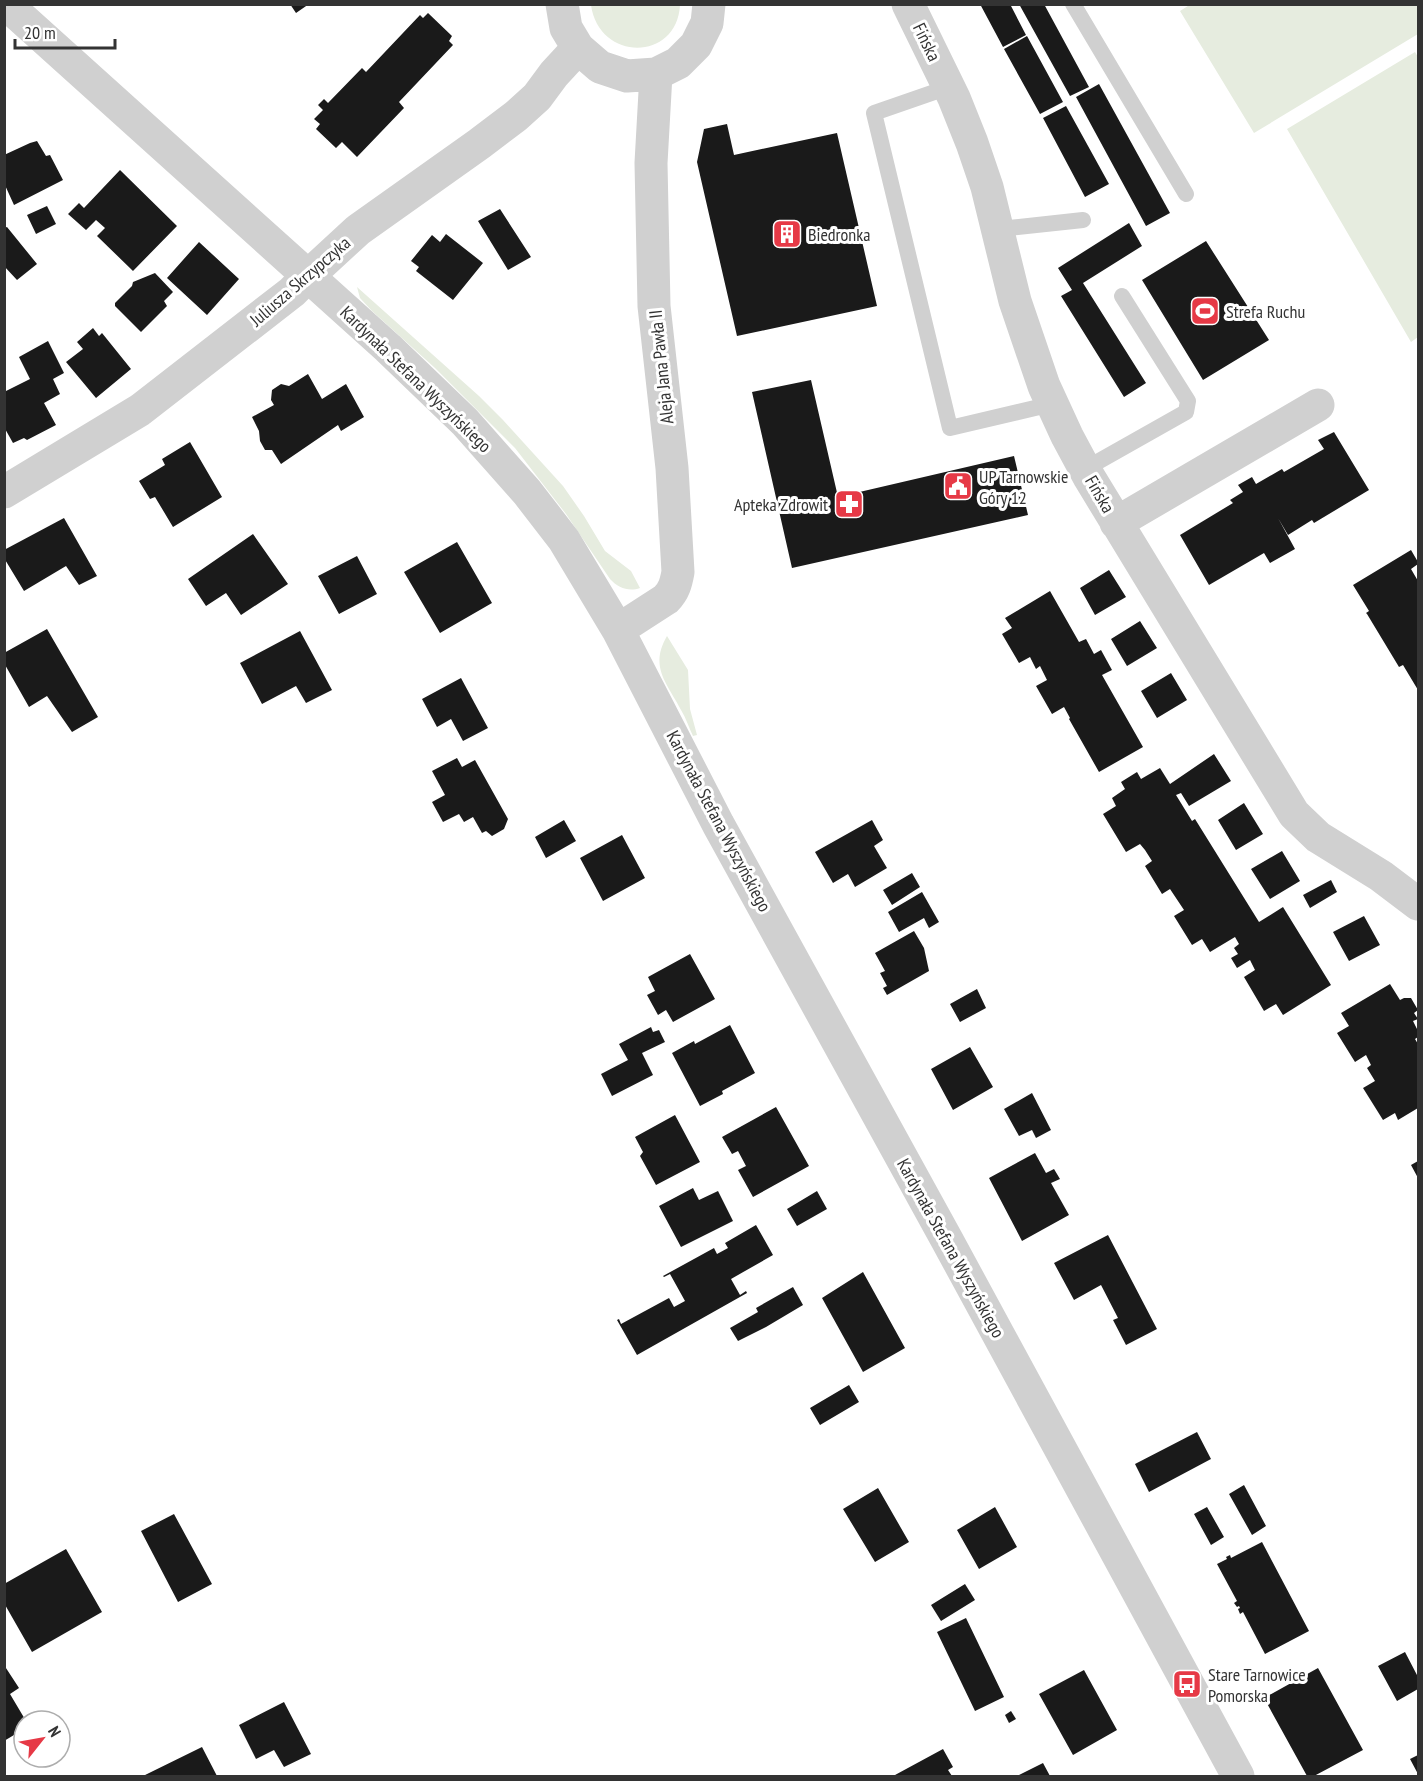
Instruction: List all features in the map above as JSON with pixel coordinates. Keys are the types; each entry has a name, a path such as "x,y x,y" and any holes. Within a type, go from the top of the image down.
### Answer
{"street":[{"path":"562,4 566,28 578,48 600,67 627,76 656,74 678,63 696,45 715,11"},
{"name":"Fińska","path":"908,4 949,87 972,142 999,230 1015,302 1044,386 1085,469 1294,814 1318,837 1419,904"},
{"name":"Kardynała Stefana Wyszyńskiego","path":"8,10 388,348 465,422 528,492 564,540 618,630 718,824 1238,1776"},
{"name":"Juliusza Skrzypczyka","path":"4,492 140,410 284,299 358,230 516,116 537,97 578,48"},
{"name":"Aleja Jana Pawła II","path":"618,630 666,599 672,593 678,572 672,468 654,306 651,163 656,74"},
{"path":"1116,523 1318,405"}],"lane":[{"path":"1073,4 1186,194"},
{"path":"949,87 874,113 950,428 1052,404"},
{"path":"999,230 1083,219"},
{"path":"1085,469 1186,412 1188,400 1122,296"}],"shaded area":[{"path":"591,4 680,5 676,24 666,37 653,45 637,48 622,45 608,37 597,24"},
{"path":"1191,4 1418,5 1418,34 1254,133 1180,11"},
{"path":"1415,52 1418,57 1418,337 1411,342 1287,129"},
{"path":"357,287 503,420 563,486 605,551 631,571 640,588 632,590 624,588 610,579 566,514 515,448 435,368 372,311 360,298"},
{"path":"667,636 688,670 690,709 697,735 693,736 662,674 660,657"}],"building":[{"path":"290,4 309,4 296,13"},
{"path":"980,4 1010,4 1026,35 1003,47"},
{"path":"1019,4 1044,4 1089,87 1070,96"},
{"path":"428,13 452,36 449,41 453,45 399,102 404,108 357,157 342,142 336,148 316,129 320,124 314,119 323,110 318,105 324,99 328,103 362,68 366,72 420,15 423,18"},
{"path":"1027,36 1063,102 1040,114 1004,49"},
{"path":"1099,84 1170,213 1146,226 1076,97"},
{"path":"1066,106 1109,184 1085,197 1043,118"},
{"name":"Biedronka","path":"727,124 734,155 837,133 877,306 737,336 697,162 704,129"},
{"path":"37,141 46,156 50,155 63,180 14,205 4,183 4,155"},
{"path":"120,170 177,226 133,271 97,236 105,228 96,220 86,230 68,214 79,203 84,208"},
{"path":"47,206 56,224 36,234 27,215"},
{"path":"500,209 531,257 508,270 478,221"},
{"path":"1129,223 1142,246 1083,283 1146,383 1124,397 1061,296 1072,290 1058,268"},
{"path":"7,227 37,264 17,280 4,266 4,228"},
{"path":"446,234 483,263 453,300 416,271 419,267 411,261 432,235 440,242"},
{"path":"1206,241 1269,340 1203,380 1142,280"},
{"path":"199,242 239,279 207,315 167,278"},
{"path":"155,273 173,292 164,301 167,306 141,332 115,306 115,303 132,286 133,282"},
{"path":"93,328 99,336 102,333 131,369 96,398 66,362 83,349 77,342"},
{"path":"48,341 64,373 53,379 60,394 44,403 56,425 27,440 24,438 13,443 4,427 4,392 30,379 19,357"},
{"path":"308,374 322,399 346,384 364,417 341,431 338,425 281,464 272,450 265,450 252,417 274,405 271,400 272,390 281,384 289,386"},
{"path":"811,380 838,497 1014,456 1028,515 792,568 752,392"},
{"path":"1334,432 1369,490 1314,523 1312,520 1288,535 1278,518 1295,549 1270,563 1264,553 1209,585 1180,535 1233,503 1230,500 1243,492 1238,485 1252,477 1256,484 1282,469 1284,472 1324,449 1318,440"},
{"path":"190,442 222,497 173,527 155,497 150,499 139,481 165,465 162,459"},
{"path":"64,518 97,576 79,585 66,566 24,591 4,558 4,550"},
{"path":"253,534 288,584 241,615 226,593 206,606 188,579"},
{"path":"457,542 492,603 440,633 404,572"},
{"path":"1411,550 1418,562 1411,569 1418,581 1418,690 1403,665 1399,667 1366,613 1369,611 1353,585"},
{"path":"357,556 377,594 339,614 318,576"},
{"path":"1109,570 1126,597 1095,615 1080,588"},
{"path":"1050,591 1079,642 1086,639 1094,654 1101,650 1112,670 1102,675 1143,747 1099,772 1064,707 1052,714 1036,686 1047,680 1040,666 1036,669 1030,657 1019,663 1002,634 1012,628 1005,618"},
{"path":"1140,621 1157,648 1127,666 1111,639"},
{"path":"47,629 98,717 72,732 47,696 29,707 4,663 4,653"},
{"path":"300,631 332,690 306,703 296,686 262,704 240,663"},
{"path":"1171,673 1187,700 1157,718 1141,691"},
{"path":"461,678 488,728 463,741 451,719 437,727 422,699"},
{"path":"1214,754 1231,781 1189,806 1181,793 1176,795 1192,821 1195,819 1259,922 1283,907 1331,985 1283,1015 1276,1004 1264,1011 1244,977 1255,970 1250,960 1237,968 1231,958 1238,954 1234,948 1239,944 1235,937 1210,952 1202,939 1192,945 1174,916 1184,910 1170,889 1162,894 1145,866 1152,861 1145,850 1140,844 1126,852 1103,814 1116,806 1112,798 1125,789 1121,782 1137,772 1141,779 1160,768 1170,784"},
{"path":"457,758 462,767 475,760 508,819 504,829 492,836 486,831 482,833 473,817 464,822 459,814 443,822 432,802 445,795 432,771"},
{"path":"1244,803 1263,834 1236,850 1218,820"},
{"path":"564,820 576,841 546,858 535,837"},
{"path":"872,820 883,840 874,846 887,868 855,887 848,874 833,883 815,852"},
{"path":"622,835 645,878 603,901 580,858"},
{"path":"1282,851 1300,881 1270,899 1251,869"},
{"path":"912,873 920,887 892,905 883,890"},
{"path":"1331,880 1337,892 1310,908 1303,895"},
{"path":"922,892 939,922 929,928 924,918 899,932 888,912"},
{"path":"1364,916 1380,945 1349,961 1333,932"},
{"path":"914,931 924,948 929,971 887,995 883,988 887,986 880,973 885,971 875,953"},
{"path":"690,954 715,999 673,1022 666,1010 658,1015 647,995 655,991 648,977"},
{"path":"1390,984 1400,1000 1411,998 1418,1010 1414,1013 1418,1019 1413,1021 1418,1031 1418,1037 1415,1039 1418,1044 1418,1108 1398,1120 1395,1113 1383,1120 1363,1088 1375,1081 1367,1068 1371,1065 1366,1055 1355,1062 1337,1033 1349,1026 1341,1013"},
{"path":"977,989 986,1008 960,1022 950,1004"},
{"path":"730,1025 755,1073 700,1106 672,1053 694,1041 695,1044"},
{"path":"651,1027 653,1032 659,1030 665,1042 642,1053 653,1075 612,1096 601,1074 628,1060 619,1044"},
{"path":"970,1047 993,1087 953,1110 931,1069"},
{"path":"1032,1093 1051,1130 1036,1138 1032,1130 1019,1136 1004,1109"},
{"path":"776,1107 809,1166 753,1197 738,1170 746,1166 738,1151 732,1154 722,1137"},
{"path":"675,1115 700,1162 656,1185 640,1156 643,1152 635,1137"},
{"path":"1035,1153 1046,1173 1054,1169 1060,1179 1051,1183 1069,1215 1022,1241 989,1178"},
{"path":"1418,1161 1418,1178 1411,1165"},
{"path":"693,1188 699,1200 718,1191 733,1221 681,1247 659,1206"},
{"path":"817,1191 827,1209 797,1226 787,1209"},
{"path":"756,1225 773,1255 731,1279 740,1295 746,1291 747,1293 637,1355 617,1320 619,1319 621,1324 669,1298 674,1307 685,1301 670,1274 663,1276 714,1248 717,1254 728,1248 725,1243"},
{"path":"1108,1235 1157,1329 1126,1345 1113,1320 1118,1318 1101,1285 1074,1300 1054,1263"},
{"path":"863,1272 905,1348 863,1372 822,1298"},
{"path":"793,1287 803,1305 738,1341 730,1328 758,1312 756,1308"},
{"path":"849,1385 859,1402 820,1425 810,1408"},
{"path":"1197,1432 1211,1459 1149,1492 1135,1464"},
{"path":"1244,1485 1266,1526 1252,1535 1229,1494"},
{"path":"878,1488 909,1542 875,1562 843,1509"},
{"path":"995,1507 1017,1547 979,1569 957,1530"},
{"path":"1207,1507 1224,1537 1211,1545 1194,1514"},
{"path":"174,1514 212,1584 178,1602 141,1531"},
{"path":"1262,1542 1309,1631 1265,1654 1243,1612 1240,1614 1239,1606 1237,1607 1234,1603 1237,1601 1217,1564 1230,1555 1231,1558"},
{"path":"66,1549 102,1612 32,1652 4,1603 4,1584"},
{"path":"965,1584 975,1600 941,1621 931,1605"},
{"path":"966,1618 1004,1697 975,1711 937,1632"},
{"path":"1405,1652 1418,1677 1418,1689 1397,1701 1378,1666"},
{"path":"4,1665 19,1688 10,1694 19,1709 12,1709 12,1736 4,1741"},
{"path":"1318,1668 1363,1750 1314,1776 1307,1776 1264,1698"},
{"path":"1084,1670 1117,1730 1073,1755 1039,1694"},
{"path":"284,1702 311,1754 284,1767 274,1750 256,1759 239,1725"},
{"path":"1011,1711 1016,1719 1009,1723 1005,1715"},
{"path":"202,1747 217,1776 143,1776"},
{"path":"943,1749 953,1767 948,1770 952,1776 895,1775"},
{"path":"1418,1755 1418,1774 1410,1759"},
{"path":"1043,1763 1050,1776 1017,1776"}],"place":[{"name":"Biedronka","path":"787,234"},
{"name":"Strefa Ruchu","path":"1205,311"},
{"name":"UP Tarnowskie Góry 12","path":"958,486"},
{"name":"Apteka Zdrowit","path":"849,504"},
{"name":"Stare Tarnowice Pomorska","path":"1187,1684"}]}
